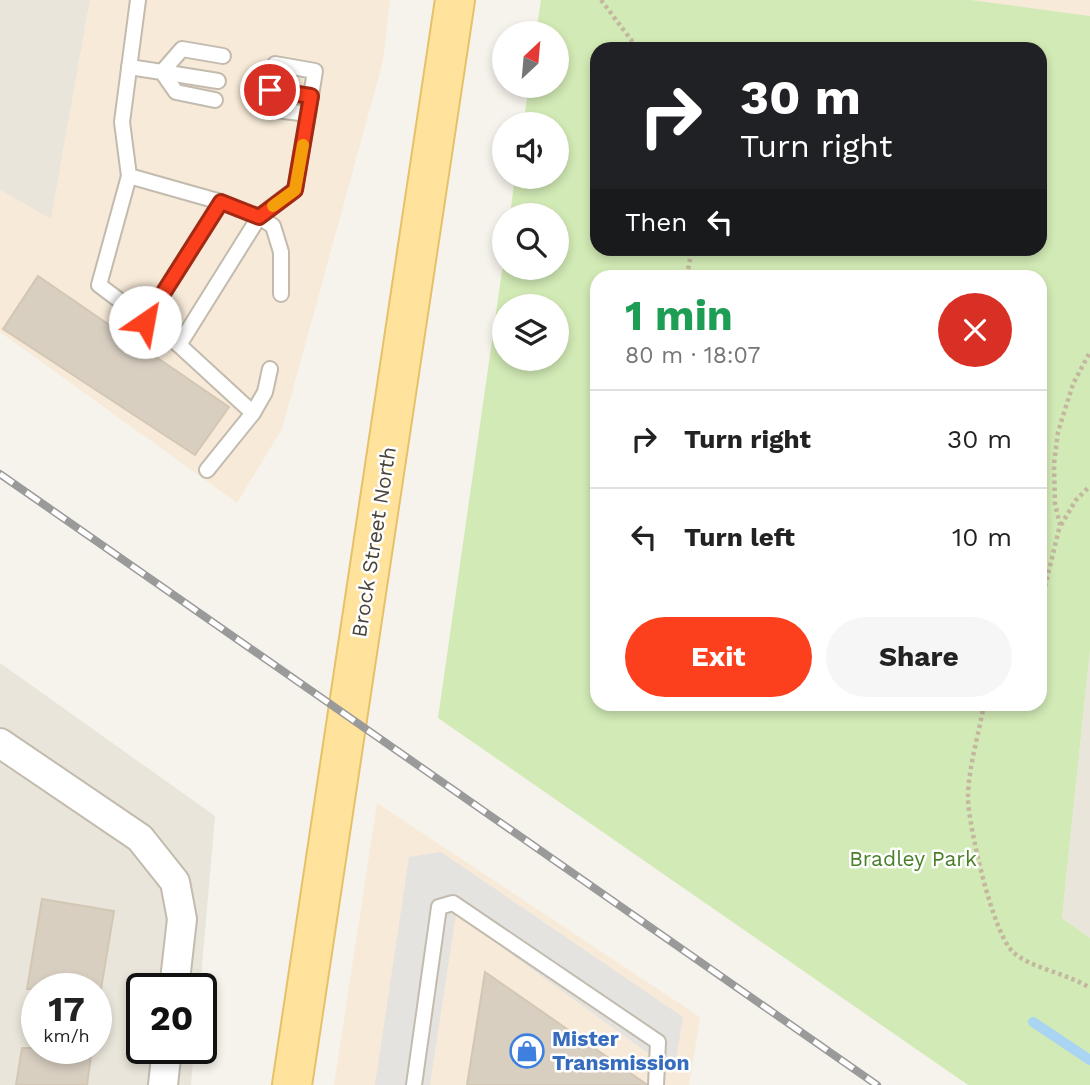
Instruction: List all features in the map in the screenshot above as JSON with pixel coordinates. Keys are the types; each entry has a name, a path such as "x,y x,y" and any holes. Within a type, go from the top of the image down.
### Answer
{"main road":[{"name":"Brock Street North","path":"292,1085 455,0"}],"street":[{"path":"0,743 140,838 175,882 182,919 176,973"},
{"path":"163,1085 165,1064"}],"lane":[{"path":"138,0 122,122 129,176 99,285 179,345 253,413"},
{"path":"162,72 182,49 223,56"},
{"path":"179,345 259,217 295,190 315,71 275,64"},
{"path":"129,67 218,81"},
{"path":"162,72 176,92 215,100"},
{"path":"270,90 311,96"},
{"path":"268,109 309,114"},
{"path":"129,176 221,202 259,217 273,226 281,252 281,294"},
{"path":"145,322 221,202"},
{"path":"207,470 253,413 265,392 270,369"},
{"path":"414,1085 439,907 453,903 658,1042 656,1085"}],"path":[{"path":"601,0 633,42"},
{"path":"1060,525 1055,504 1054,464 1058,432 1073,384 1090,352"},
{"path":"1047,578 1060,525 1076,500 1090,486"},
{"path":"983,711 968,799 992,915 1005,945 1015,955 1073,977 1090,988"}],"shaded area":[{"path":"0,0 90,0 51,220 0,190"},
{"path":"90,0 390,0 383,61 282,429 237,503 0,332 0,190 51,219"},
{"path":"971,0 1090,0 1090,16"},
{"path":"1090,650 1090,938 1062,918"},
{"path":"0,663 215,816 201,973 126,973 126,1064 193,1064 191,1085 0,1085"},
{"path":"377,803 700,1017 689,1085 334,1085"},
{"path":"441,852 683,1017 674,1072 456,914 430,1085 375,1085 409,857"}],"green space":[{"name":"Bradley Park","path":"541,0 971,0 1090,16 1090,650 1062,918 1090,938 1090,1085 968,1085 438,718 492,341 492,371 569,371 569,294 499,294 501,280 569,280 569,203 512,203 513,189 569,189 569,112 525,112 527,98 569,98 569,21 538,21"}],"building":[{"path":"38,276 229,407 195,455 3,329"},
{"path":"42,899 114,911 104,973 30,973"},
{"path":"485,972 646,1084 646,1085 467,1085"},
{"path":"21,1054 21,1064 90,1064 87,1085 16,1085"}],"waterway":[{"path":"1033,1022 1090,1060"}],"railway":[{"path":"0,474 877,1085"}],"slow traffic":[{"path":"273,206 295,190 303,145"}],"place":[{"name":"Mister Transmission","path":"527,1051"}],"route":[{"path":"145,322 221,202 259,217 295,190 311,96 270,90"}]}
